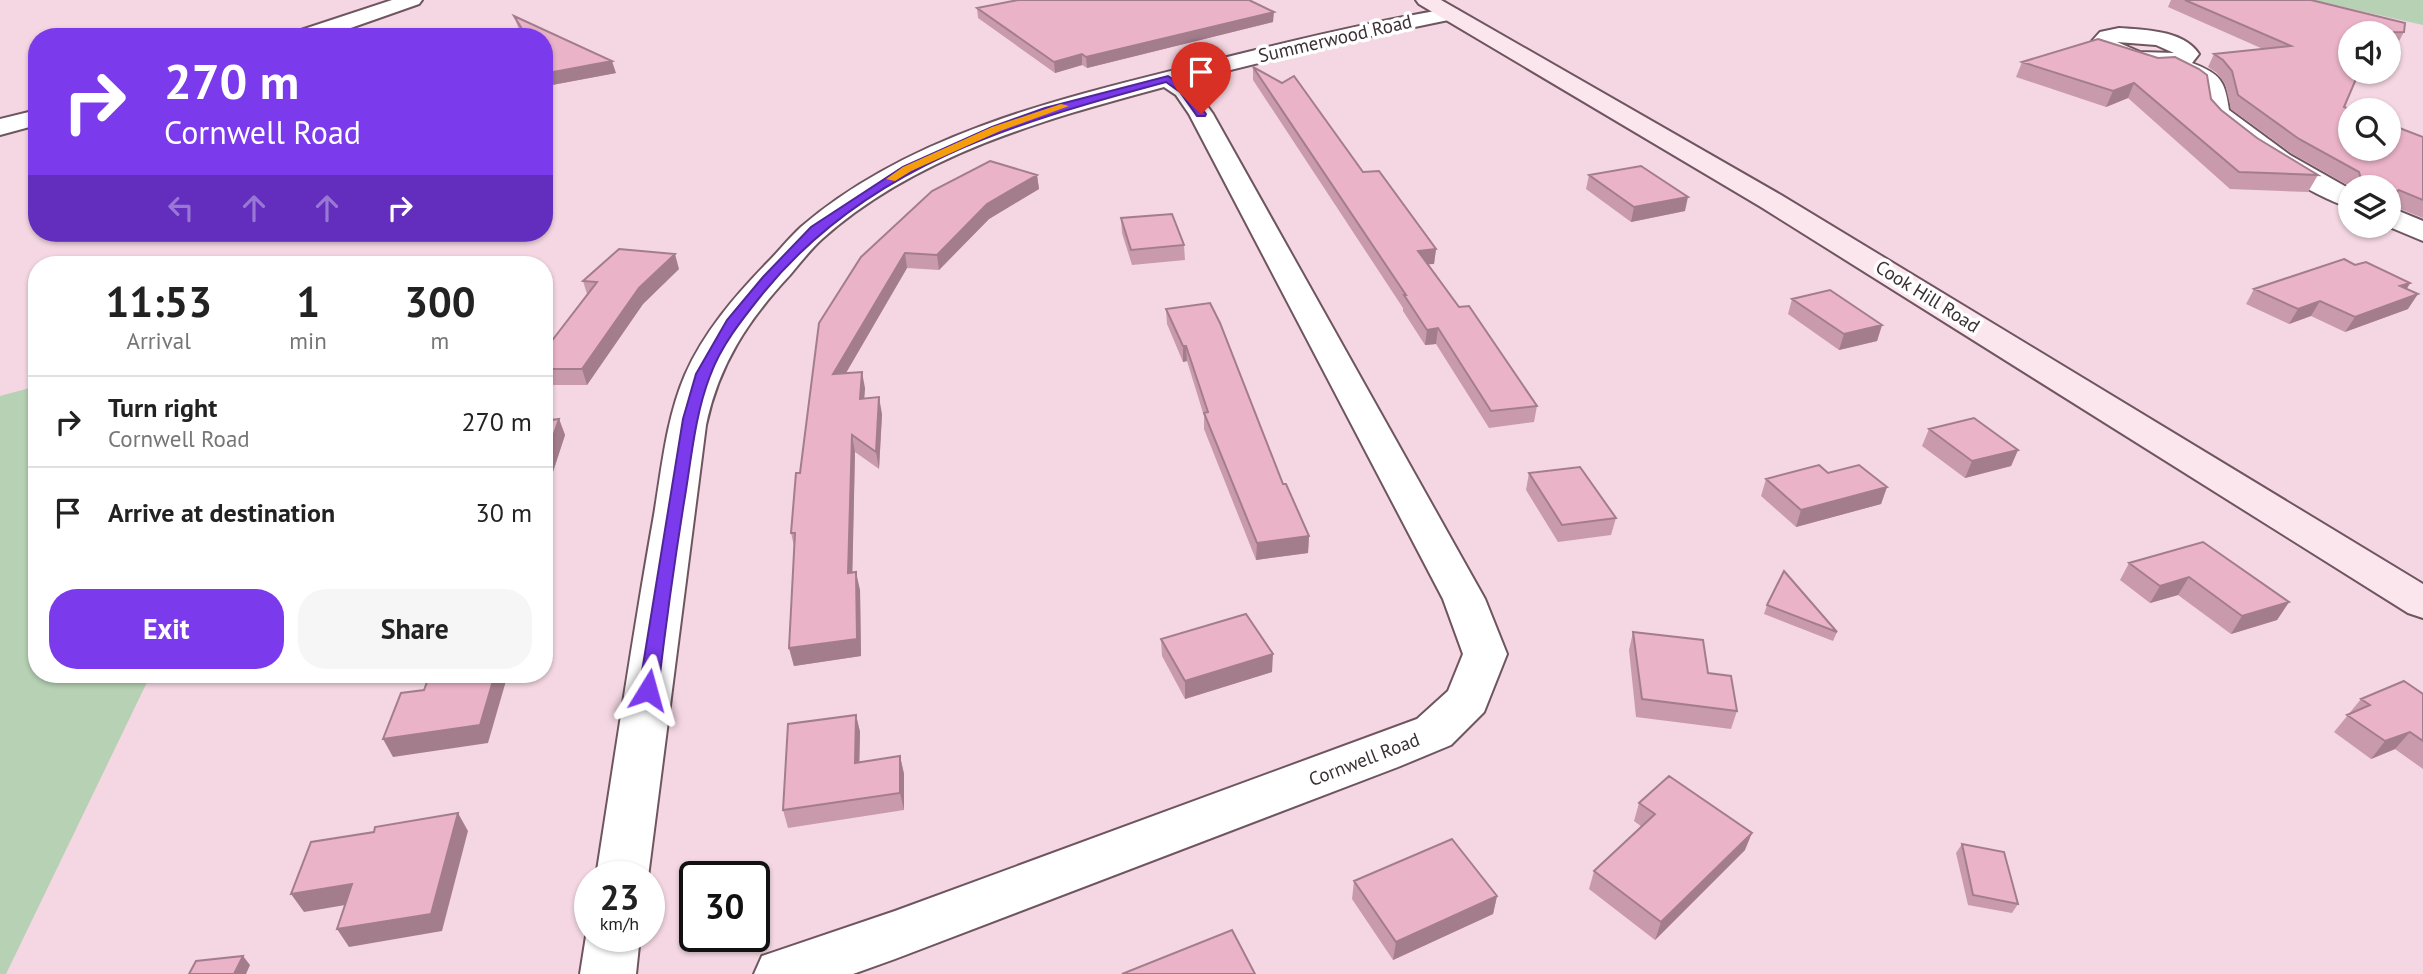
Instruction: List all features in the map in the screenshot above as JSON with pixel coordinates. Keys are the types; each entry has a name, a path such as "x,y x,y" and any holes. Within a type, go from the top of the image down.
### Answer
{"street":[{"path":"332,28 412,0"},
{"name":"Summerwood Road","path":"624,861 667,557 690,419 703,374 734,320 768,279 815,230 907,169 996,129 1049,111 1439,7"},
{"name":"Cook Hill Road","path":"1439,7 1771,201 2423,603"},
{"path":"338,26 344,28"},
{"path":"2167,61 2198,73 2214,88 2217,113 2267,154 2311,181 2338,193"},
{"name":"Cornwell Road","path":"782,974 895,935 1381,754 1434,732 1468,701 1485,653 1464,599 1201,114 1184,90 1168,79"},
{"path":"0,127 28,119"},
{"path":"2401,222 2423,232"},
{"path":"608,974 611,952"}],"green space":[{"path":"2312,0 2423,0 2423,25"},
{"path":"28,388 28,683 147,683 6,974 0,974 0,396"}],"building":[{"path":"1018,0 1249,0 1274,12 1086,57 1082,54 1054,62 977,8"},
{"path":"2185,0 2311,0 2397,21 2338,21 2338,84 2354,84 2348,98 2338,98 2338,160 2299,139 2238,95 2232,71 2214,54 2291,46"},
{"path":"514,16 540,28 521,28"},
{"path":"2401,22 2405,23 2404,32 2401,32"},
{"path":"553,34 612,61 553,72"},
{"path":"2098,39 2158,58 2175,57 2199,69 2207,75 2211,99 2221,110 2257,138 2318,175 2239,172 2134,83 2113,91 2022,62"},
{"path":"1253,67 1282,83 1294,76 1363,172 1379,171 1436,249 1418,251 1459,307 1469,306 1537,406 1491,411 1438,328 1427,330"},
{"path":"2401,129 2423,137 2423,200 2401,191 2401,175 2360,175 2339,161 2401,161"},
{"path":"990,161 1037,175 987,204 937,255 905,253 833,374 862,372 860,399 879,397 876,452 852,435 848,573 856,572 857,639 789,648 795,533 791,533 796,473 800,473 819,323 861,257 932,191"},
{"path":"1641,166 1688,197 1634,207 1589,175"},
{"path":"1172,214 1184,245 1131,250 1121,218"},
{"path":"619,249 675,254 639,288 582,369 553,369 553,339 597,282 583,281"},
{"path":"2344,259 2355,265 2366,262 2410,283 2400,286 2418,294 2355,317 2320,301 2298,309 2254,289"},
{"path":"1830,290 1882,325 1844,334 1792,299"},
{"path":"1210,303 1283,484 1286,484 1309,536 1257,543 1204,413 1208,412 1186,346 1183,346 1166,309"},
{"path":"1974,418 2018,450 1972,461 1929,429"},
{"path":"559,419 553,437 553,420"},
{"path":"1819,465 1828,473 1859,465 1887,487 1801,510 1766,479"},
{"path":"1580,467 1616,518 1562,525 1529,473"},
{"path":"2203,542 2289,602 2242,616 2189,577 2160,586 2129,563"},
{"path":"1784,571 1837,632 1767,605"},
{"path":"1246,614 1273,654 1185,681 1161,639"},
{"path":"1633,632 1703,640 1708,673 1731,676 1737,711 1642,699"},
{"path":"2404,681 2423,694 2423,741 2410,732 2385,741 2347,715 2370,705 2361,699"},
{"path":"427,683 492,683 480,725 383,739 401,693 424,690"},
{"path":"856,715 855,763 900,756 900,793 783,810 788,724"},
{"path":"1669,776 1752,833 1661,922 1594,871 1655,814 1639,803"},
{"path":"458,813 431,914 337,929 352,884 291,894 311,842 374,832 375,827"},
{"path":"1452,839 1497,896 1396,942 1354,881"},
{"path":"1962,844 2004,852 2018,904 1973,895"},
{"path":"1232,930 1255,974 1122,974"},
{"path":"243,956 234,974 189,974 196,961"}],"slow traffic":[{"path":"891,179 953,147 1064,106"}],"route":[{"path":"648,690 690,419 703,374 734,320 768,279 815,230 907,169 996,129 1049,111 1168,79 1184,90 1201,114"}]}
